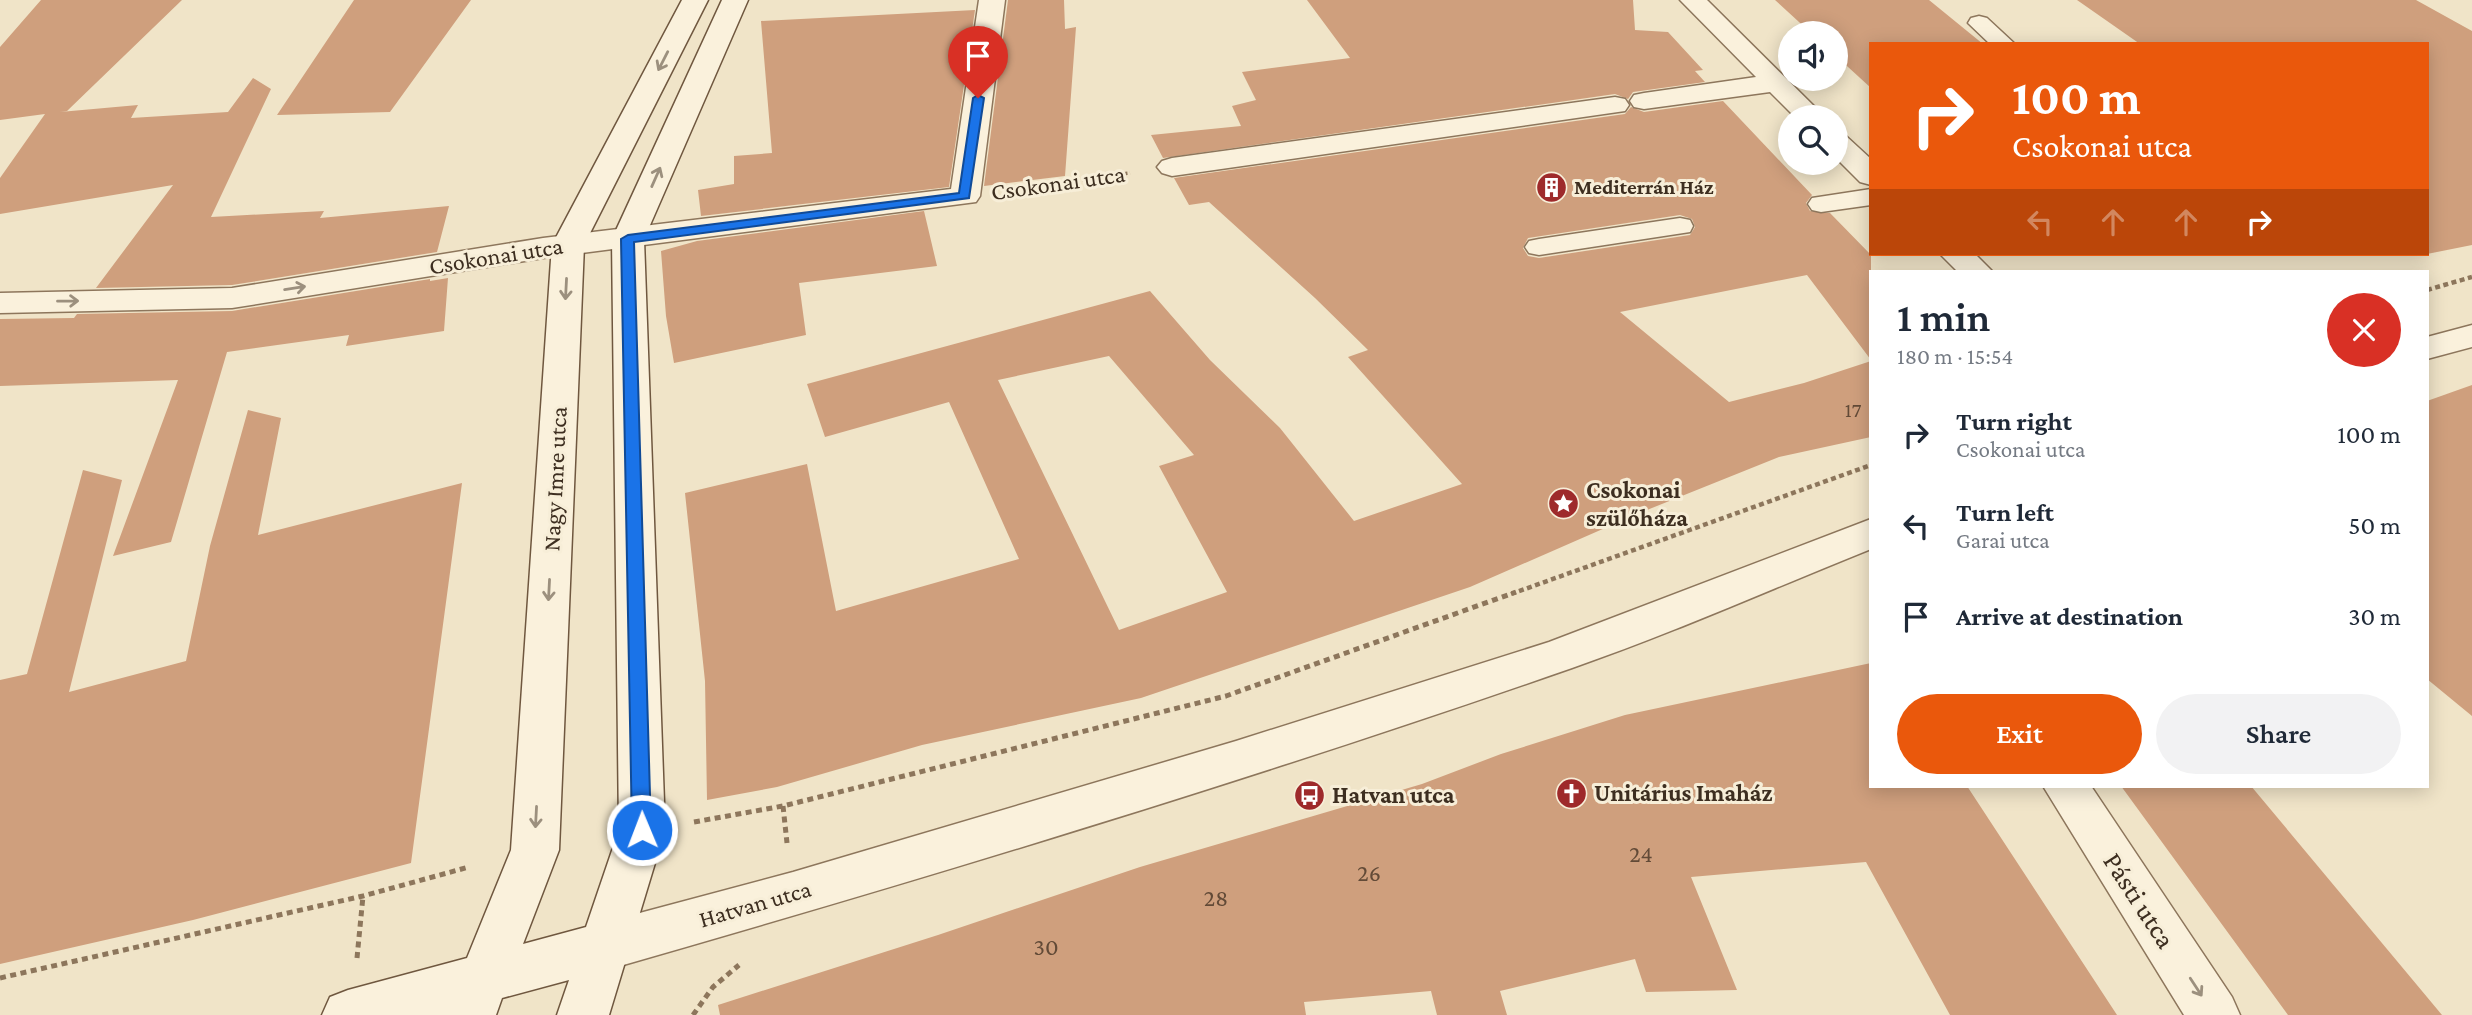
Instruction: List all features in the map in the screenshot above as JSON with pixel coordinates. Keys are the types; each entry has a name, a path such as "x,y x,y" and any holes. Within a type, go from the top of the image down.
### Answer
{"street":[{"name":"Nagy Imre utca","path":"477,997 534,850 568,245 695,0"},
{"path":"583,1015 642,830 628,239 735,0"},
{"path":"965,196 992,0"},
{"path":"1693,0 1798,105"},
{"path":"1644,101 1775,83"},
{"path":"1172,167 1615,105"},
{"path":"1848,154 1869,174"},
{"name":"Csokonai utca","path":"0,303 232,298 568,245 965,196"},
{"path":"1958,256 1975,270"},
{"path":"2429,347 2472,335"},
{"name":"Hatvan utca","path":"348,1015 477,997 606,946 793,894 1236,761 1560,655 1869,534"},
{"name":"Pásti utca","path":"2067,788 2214,1015"}],"lane":[{"path":"1979,23 2002,42"},
{"path":"1821,204 1869,197"},
{"path":"1539,247 1680,226"}],"path":[{"name":"Csokonai utca","path":"965,196 1172,167"},
{"path":"2429,289 2472,277"},
{"path":"783,806 1226,696 1869,466"},
{"path":"0,978 363,896"},
{"path":"693,1015 723,976 751,958"}],"building":[{"path":"41,0 182,0 67,111 60,112 138,105 131,118 228,112 253,78 271,89 211,217 324,211 320,218 449,206 437,252 232,285 96,288 173,185 0,214 0,178 45,114 0,120 0,47"},
{"path":"354,0 471,0 390,112 277,115"},
{"path":"1008,0 1064,0 1065,29 1076,27 1065,176 984,186"},
{"path":"1307,0 1633,0 1635,30 1668,32 1703,70 1695,71 1705,82 1633,92 1628,99 1615,94 1163,158 1151,135 1241,126 1232,106 1256,100 1242,72 1350,58"},
{"path":"1775,0 1929,0 1981,42 1869,42 1869,86 1848,67 1848,21 1798,21"},
{"path":"2077,0 2416,0 2472,31 2472,245 2429,254 2429,42 2137,42"},
{"path":"975,10 949,187 701,216 698,190 734,184 734,156 772,153 761,21"},
{"path":"1723,101 1778,159 1778,175 1793,175 1812,195 1806,203 1810,211 1830,213 1871,256 1869,357 1807,275 1620,312 1729,402 1804,383 1869,362 1869,437 1779,457 1637,514 1470,587 1141,698 922,745 777,787 707,800 705,681 685,493 807,464 836,611 1019,559 949,402 825,437 807,384 1150,291 1210,360 1280,428 1354,521 1462,484 1348,357 1368,350 1209,202 1189,205 1174,178 1625,114 1631,107 1644,112","holes":["1680,215 1692,219 1695,227 1690,235 1539,258 1528,256 1523,248 1528,238","1109,356 1194,455 1159,466 1227,592 1119,630 998,380"]},
{"path":"924,211 937,266 799,283 806,335 674,363 666,316 661,251 697,241"},
{"path":"448,278 444,331 346,346 349,335 227,352 171,542 113,556 178,380 0,386 0,319 74,318 77,314 232,311"},
{"path":"2472,385 2472,716 2429,681 2429,400"},
{"path":"248,410 281,418 258,535 462,483 411,863 193,920 0,964 0,680 27,674 83,470 122,480 69,692 186,661 210,546"},
{"path":"1869,663 1869,788 1968,788 2117,1015 1950,1015 1866,862 1691,877 1737,990 1646,992 1635,959 1500,991 1507,1015 1437,1015 1431,991 1304,1002 1306,1015 720,1015 718,1005 1140,867 1422,784 1501,754 1625,715"},
{"path":"2122,788 2253,788 2442,1015 2288,1015"}],"place":[{"name":"Mediterrán Ház","path":"1551,187"},
{"name":"Csokonai szülőháza","path":"1563,504"},
{"name":"Unitárius Imaház","path":"1571,793"},
{"name":"Hatvan utca","path":"1309,795"}],"route":[{"path":"642,830 628,239 965,196 978,98"}]}
